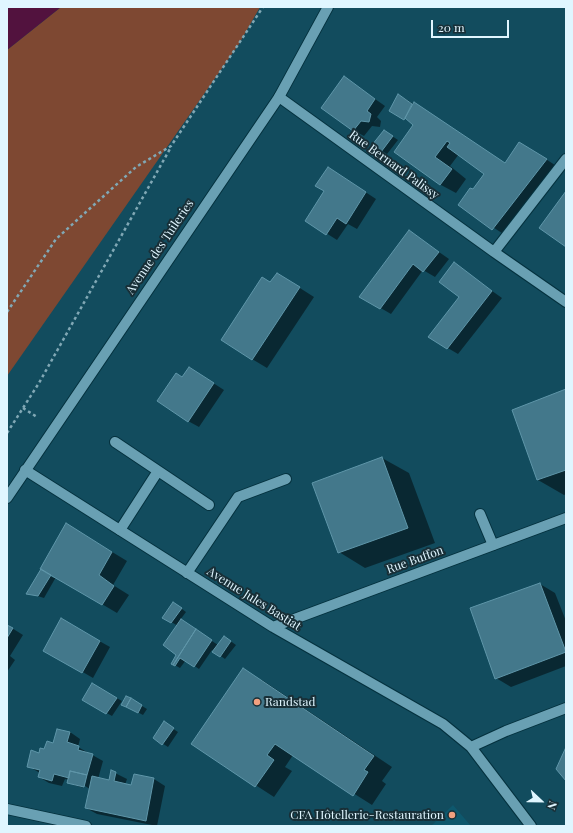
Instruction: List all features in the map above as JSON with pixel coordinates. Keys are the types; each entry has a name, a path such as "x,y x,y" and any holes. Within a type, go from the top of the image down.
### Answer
{"street":[{"name":"Avenue des Tuileries","path":"7,498 279,98 328,7"},
{"name":"Rue Bernard Palissy","path":"279,98 566,302"},
{"path":"494,252 566,159"},
{"path":"115,442 209,505"},
{"name":"Avenue Jules Bastiat","path":"25,470 273,627 443,724 472,747 531,826"},
{"path":"120,530 158,471"},
{"path":"187,573 238,497 286,479"},
{"path":"480,514 493,545"},
{"name":"Rue Buffon","path":"273,627 566,518"},
{"path":"472,747 506,731 566,708"},
{"path":"7,809 86,826"}],"path":[{"path":"7,432 39,383 171,146 263,7"},
{"path":"7,312 56,239 136,167 171,146"},
{"path":"23,408 37,417"}],"shaded area":[{"path":"7,7 61,7 7,50"},
{"path":"61,7 260,7 239,44 7,376 7,50"},
{"name":"CFA Hôtellerie-Restauration","path":"453,805 471,826 431,826"}],"building":[{"path":"344,76 375,99 367,111 371,114 369,122 361,121 353,131 321,108"},
{"path":"398,94 412,104 404,120 389,111"},
{"path":"414,102 505,163 519,142 547,159 492,230 458,205 470,188 473,189 484,174 447,147 450,143 447,141 435,157 452,169 440,185 394,152 413,125 405,118"},
{"path":"384,130 393,136 381,152 372,145"},
{"path":"328,167 366,192 346,224 337,218 326,235 305,221 324,191 315,186"},
{"path":"566,191 566,247 539,228"},
{"path":"409,230 439,252 423,272 413,264 380,309 359,297"},
{"path":"454,262 492,291 447,349 428,337 459,297 439,282"},
{"path":"277,273 300,287 252,360 221,340 262,277 270,282"},
{"path":"189,367 214,383 188,422 157,401 176,373 182,377"},
{"path":"566,389 566,470 537,480 512,410"},
{"path":"382,457 408,528 338,553 312,483"},
{"path":"66,523 112,552 99,575 114,586 102,605 40,569"},
{"path":"41,569 51,575 38,596 26,594"},
{"path":"540,583 566,652 495,679 470,608"},
{"path":"173,602 182,608 171,623 162,618"},
{"path":"61,618 100,641 82,673 43,651"},
{"path":"181,619 196,629 173,665 171,664 176,655 163,645"},
{"path":"7,625 13,628 7,638"},
{"path":"196,629 212,640 194,667 180,658 175,666 173,665"},
{"path":"224,636 231,641 220,657 212,652"},
{"path":"243,668 374,756 364,770 368,772 353,796 275,744 267,755 274,760 255,787 191,744"},
{"path":"92,683 117,698 106,714 82,700"},
{"path":"126,696 131,698 126,707 121,705"},
{"path":"131,698 142,705 138,713 126,707"},
{"path":"164,721 174,728 162,745 153,738"},
{"path":"57,729 70,732 67,742 79,746 78,750 93,754 87,775 70,771 69,778 54,774 52,781 38,777 40,770 27,767 31,750 39,753 40,748 44,749 47,741 53,743"},
{"path":"566,747 566,781 556,769"},
{"path":"111,770 116,772 114,781 131,785 134,774 154,778 146,821 85,808 92,776 109,780"},
{"path":"70,771 87,775 84,787 67,783"}],"place":[{"name":"Randstad","path":"257,702"},
{"name":"CFA Hôtellerie-Restauration","path":"452,815"}]}
